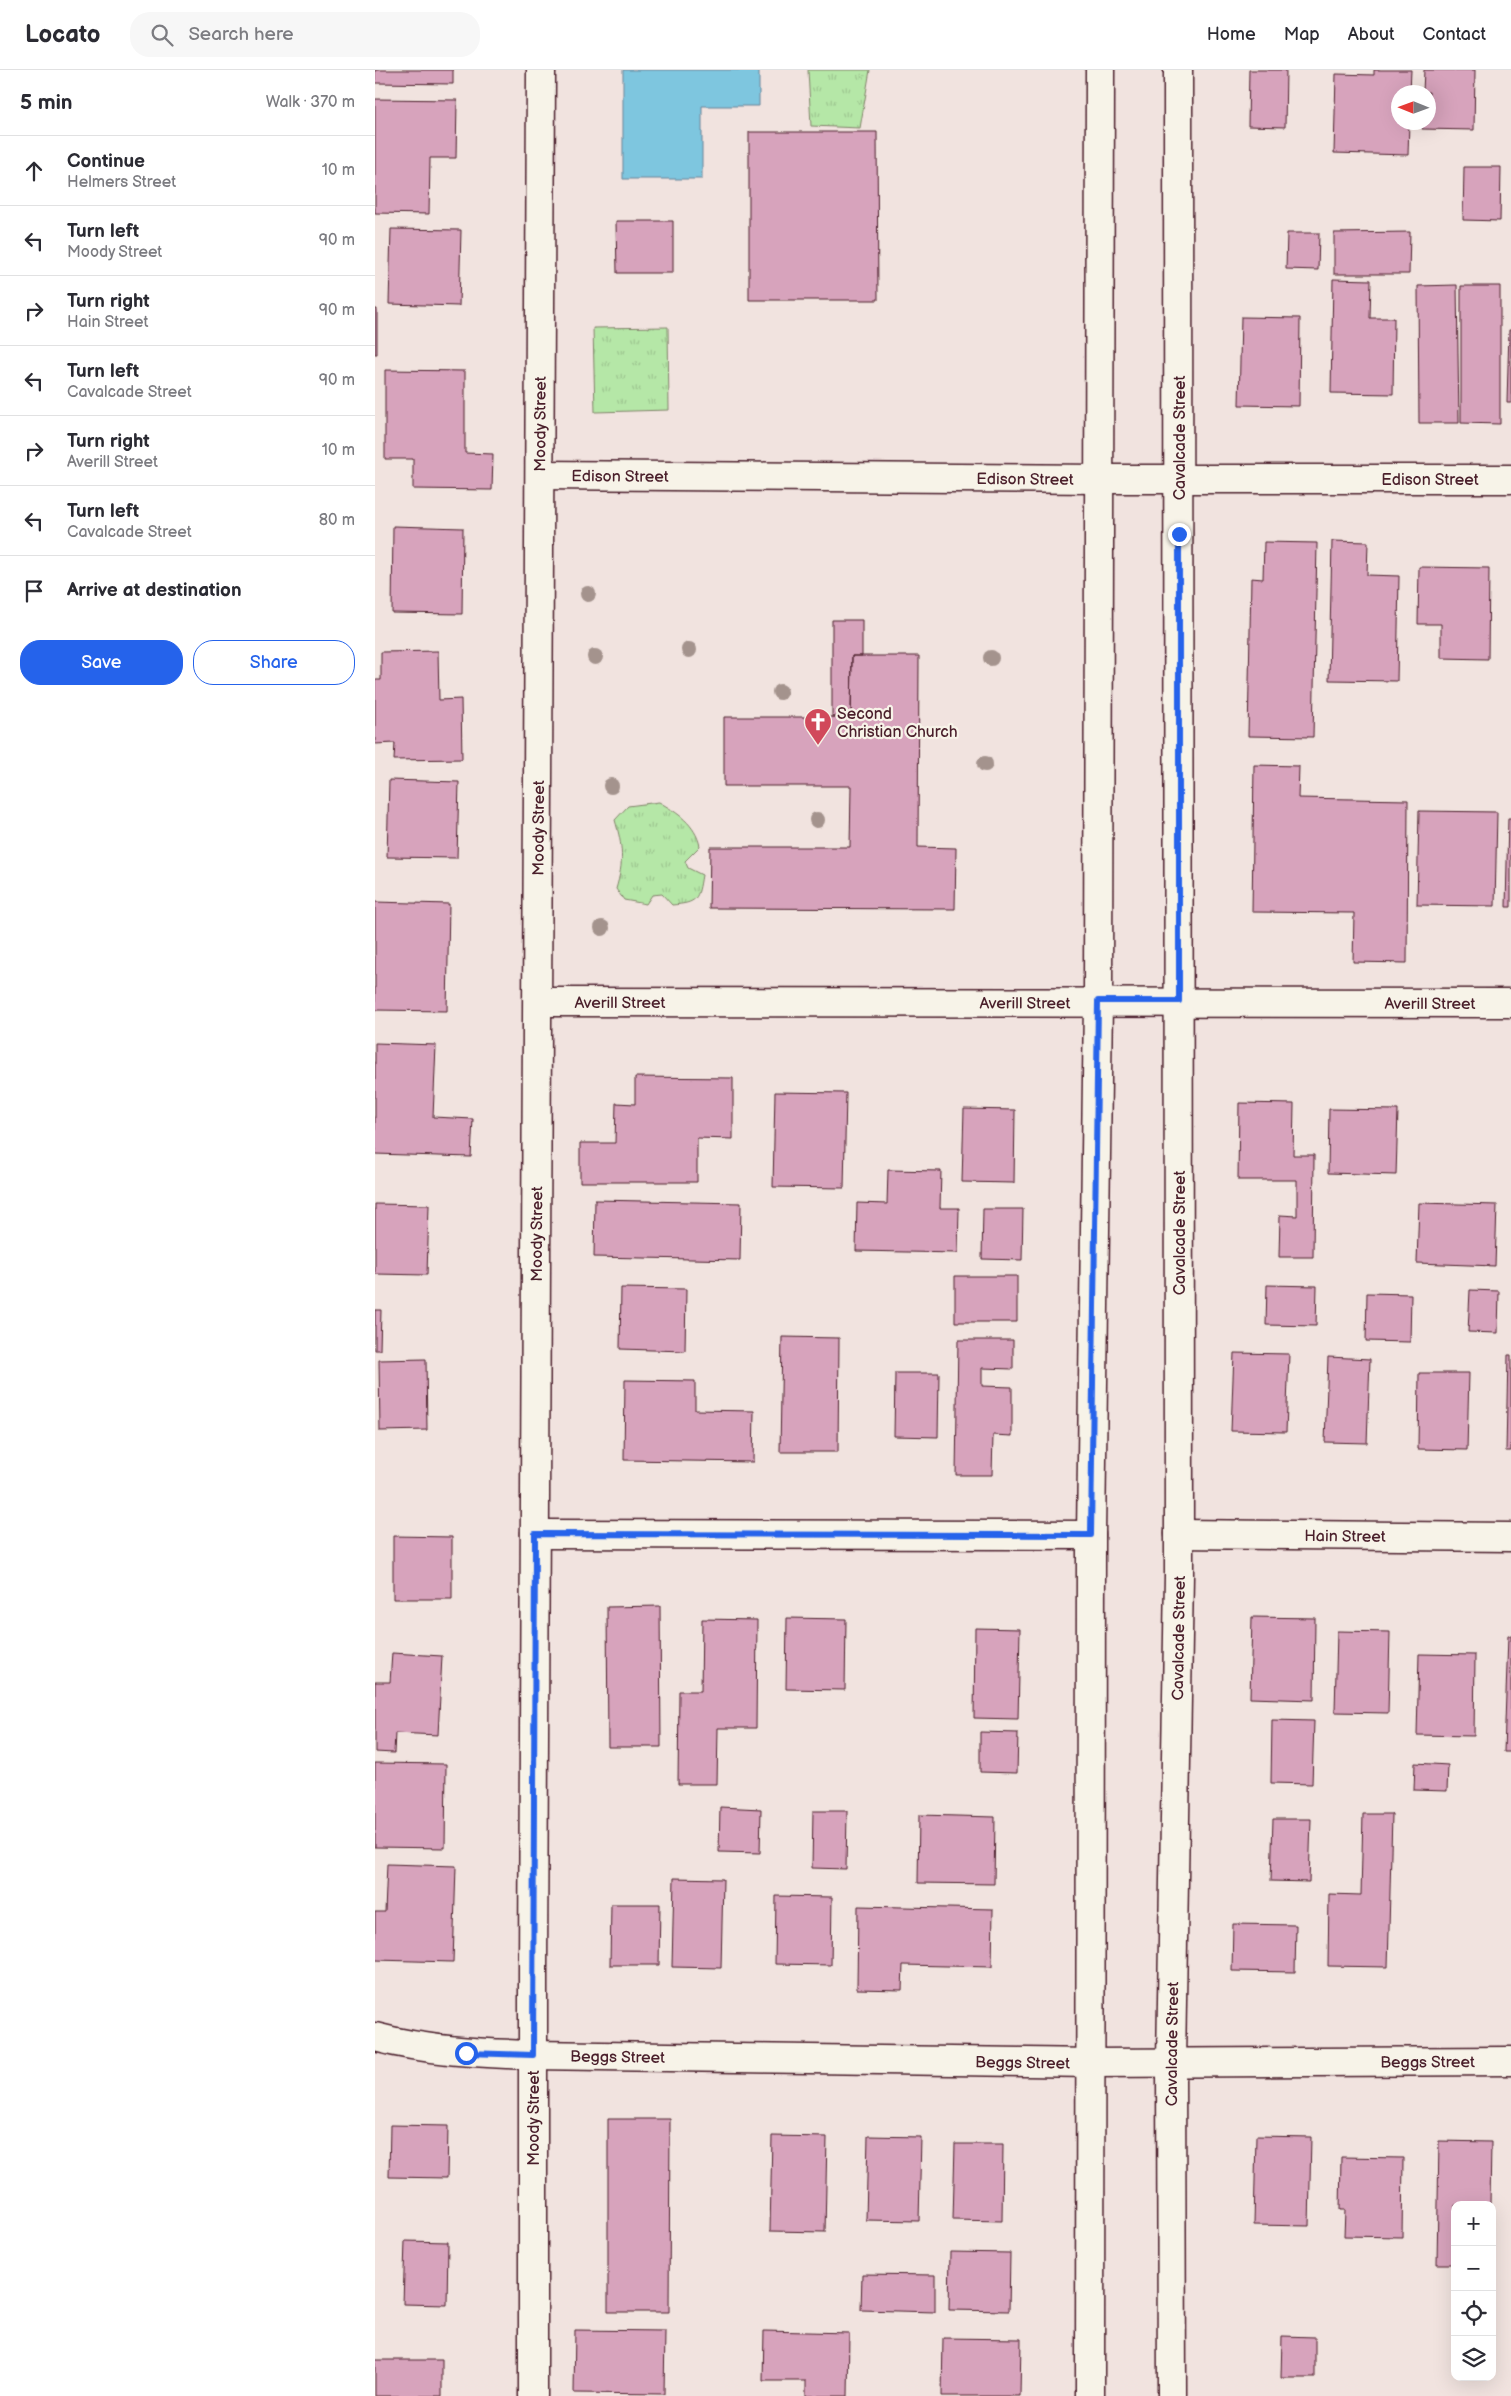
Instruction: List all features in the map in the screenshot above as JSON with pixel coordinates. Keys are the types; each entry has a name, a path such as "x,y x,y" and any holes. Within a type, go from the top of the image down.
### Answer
{"street":[{"name":"Moody Street","path":"533,2396 541,70"},
{"path":"1090,2396 1092,2063 1091,1535 1098,1001 1100,70"},
{"name":"Cavalcade Street","path":"1172,2396 1171,2062 1179,1534 1178,70"},
{"name":"Edison Street","path":"540,475 1179,480 1511,479"},
{"name":"Averill Street","path":"539,1002 1179,1001 1511,1003"},
{"path":"535,1534 1091,1535"},
{"name":"Hain Street","path":"1179,1534 1511,1537"},
{"name":"Beggs Street","path":"375,2037 401,2044 466,2053 533,2055 1092,2063 1511,2061"}],"green space":[{"path":"808,70 870,70 860,128 811,126"},
{"path":"668,327 669,410 595,412 593,328"},
{"path":"659,802 685,820 698,838 700,846 685,861 688,868 702,875 698,895 687,903 672,905 662,894 652,895 646,904 624,900 616,889 621,854 620,838 615,820 628,806"}],"water":[{"path":"623,70 759,70 759,106 702,106 702,179 623,179"}],"building":[{"path":"375,70 453,70 453,84 375,83"},
{"path":"1249,70 1286,70 1285,127 1248,126"},
{"path":"1374,70 1411,70 1410,85 1391,85 1391,130 1409,130 1408,155 1334,153 1336,74 1374,75"},
{"path":"1424,70 1475,70 1474,130 1436,129 1436,85 1423,85"},
{"path":"375,99 457,100 456,158 430,158 429,214 375,213"},
{"path":"749,132 877,132 878,300 749,300"},
{"path":"1464,167 1501,167 1500,221 1463,220"},
{"path":"616,221 673,221 673,273 617,273"},
{"path":"391,229 461,230 459,306 389,304"},
{"path":"1410,232 1409,274 1334,274 1334,233"},
{"path":"1287,233 1319,233 1318,270 1286,269"},
{"path":"1333,279 1371,280 1370,318 1394,318 1393,394 1331,393"},
{"path":"1457,285 1459,423 1419,423 1418,286"},
{"path":"1461,286 1500,286 1500,424 1461,423"},
{"path":"375,309 377,309 377,354 375,354"},
{"path":"1241,317 1300,318 1299,406 1239,405"},
{"path":"1509,330 1511,330 1511,403 1507,403"},
{"path":"385,370 465,371 465,453 493,454 492,490 413,489 413,459 385,459"},
{"path":"393,526 463,528 462,614 392,613"},
{"path":"1332,541 1368,542 1367,575 1399,576 1397,681 1329,680"},
{"path":"1264,542 1317,543 1313,737 1248,736 1251,578 1263,579"},
{"path":"1419,567 1489,568 1488,659 1441,658 1441,624 1418,624"},
{"path":"832,620 862,620 862,656 852,656 851,717 832,717"},
{"path":"438,651 439,700 461,699 462,759 394,760 395,743 375,744 375,680 381,680 381,652"},
{"path":"852,656 919,656 918,847 956,848 955,909 709,908 710,847 850,847 851,786 724,786 724,717 851,717"},
{"path":"1254,765 1299,766 1298,798 1408,800 1407,963 1353,962 1354,913 1252,912"},
{"path":"389,780 459,782 457,858 387,857"},
{"path":"1419,811 1497,812 1495,906 1417,905"},
{"path":"1508,818 1511,818 1511,907 1506,907"},
{"path":"375,902 449,904 447,1011 375,1010"},
{"path":"375,1043 436,1045 433,1117 473,1119 471,1157 375,1154"},
{"path":"635,1077 733,1078 733,1139 697,1138 697,1182 580,1182 580,1143 615,1143 616,1103 635,1104"},
{"path":"775,1092 846,1093 844,1188 773,1187"},
{"path":"1239,1103 1294,1104 1293,1155 1314,1155 1313,1257 1279,1257 1280,1215 1297,1216 1297,1180 1238,1180"},
{"path":"964,1109 1015,1110 1014,1183 962,1182"},
{"path":"1329,1109 1398,1110 1396,1175 1328,1173"},
{"path":"888,1170 941,1171 940,1208 959,1208 958,1253 856,1251 857,1203 887,1204"},
{"path":"595,1200 741,1203 740,1260 594,1257"},
{"path":"1419,1203 1497,1205 1495,1266 1417,1263"},
{"path":"375,1204 429,1205 427,1275 375,1274"},
{"path":"983,1209 1023,1209 1022,1260 982,1259"},
{"path":"955,1276 1017,1276 1017,1322 955,1322"},
{"path":"1267,1285 1317,1286 1316,1326 1266,1325"},
{"path":"621,1288 686,1289 685,1351 620,1349"},
{"path":"1470,1290 1499,1291 1498,1333 1468,1332"},
{"path":"1367,1293 1411,1294 1410,1342 1366,1341"},
{"path":"375,1310 381,1310 380,1350 375,1350"},
{"path":"782,1337 839,1338 838,1452 780,1452"},
{"path":"958,1340 1013,1340 1013,1369 982,1368 982,1386 1012,1387 1012,1436 993,1435 992,1475 956,1475"},
{"path":"1234,1353 1289,1354 1286,1432 1231,1431"},
{"path":"1508,1355 1511,1355 1511,1451 1506,1451"},
{"path":"1328,1357 1370,1359 1367,1443 1325,1442"},
{"path":"426,1359 427,1430 380,1431 379,1360"},
{"path":"895,1373 939,1373 938,1437 894,1436"},
{"path":"1419,1373 1469,1373 1467,1450 1418,1449"},
{"path":"625,1380 695,1381 695,1410 754,1411 753,1462 624,1460"},
{"path":"393,1536 452,1537 452,1599 393,1599"},
{"path":"660,1606 661,1747 608,1747 607,1607"},
{"path":"1252,1617 1315,1618 1314,1700 1250,1698"},
{"path":"787,1618 846,1619 845,1690 786,1689"},
{"path":"702,1619 757,1620 756,1728 718,1728 717,1784 678,1784 679,1691 701,1691"},
{"path":"975,1628 1020,1629 1018,1719 974,1718"},
{"path":"1337,1631 1390,1632 1388,1713 1335,1712"},
{"path":"1508,1636 1511,1636 1511,1752 1504,1752"},
{"path":"392,1653 442,1656 438,1735 395,1733 394,1753 375,1752 375,1682 390,1682"},
{"path":"1419,1654 1475,1655 1474,1736 1417,1735"},
{"path":"1272,1720 1314,1721 1312,1784 1271,1783"},
{"path":"980,1732 1018,1733 1017,1773 980,1772"},
{"path":"375,1763 446,1764 445,1848 375,1847"},
{"path":"1415,1763 1448,1765 1447,1791 1414,1790"},
{"path":"720,1807 761,1809 760,1853 719,1852"},
{"path":"813,1811 847,1811 846,1869 812,1868"},
{"path":"1363,1814 1392,1814 1388,1967 1328,1966 1329,1894 1361,1895"},
{"path":"919,1815 995,1817 994,1884 918,1883"},
{"path":"1273,1819 1311,1819 1309,1882 1271,1881"},
{"path":"387,1864 456,1866 453,1962 375,1960 375,1912 385,1912"},
{"path":"674,1878 723,1879 721,1968 672,1967"},
{"path":"776,1896 832,1897 831,1965 775,1964"},
{"path":"611,1904 660,1904 659,1965 610,1965"},
{"path":"858,1906 993,1909 992,1967 903,1965 902,1990 857,1989"},
{"path":"1233,1924 1296,1925 1295,1972 1232,1971"},
{"path":"608,2119 670,2119 669,2312 608,2312"},
{"path":"390,2125 448,2126 447,2178 389,2177"},
{"path":"772,2136 827,2137 825,2232 770,2231"},
{"path":"868,2136 921,2137 919,2221 866,2220"},
{"path":"1256,2136 1311,2137 1309,2226 1254,2225"},
{"path":"1439,2141 1491,2142 1490,2201 1451,2201 1451,2264 1437,2264"},
{"path":"955,2144 1003,2144 1002,2221 953,2220"},
{"path":"1341,2157 1403,2158 1402,2237 1344,2236 1345,2210 1340,2210"},
{"path":"405,2241 448,2242 447,2305 403,2304"},
{"path":"950,2252 1010,2253 1009,2311 949,2310"},
{"path":"862,2274 935,2275 935,2312 861,2310"},
{"path":"575,2330 665,2331 664,2394 574,2393"},
{"path":"764,2331 849,2333 848,2396 806,2396 806,2381 763,2381"},
{"path":"1282,2336 1315,2337 1315,2378 1281,2378"},
{"path":"943,2338 1021,2339 1020,2396 942,2396"},
{"path":"375,2360 442,2360 442,2396 375,2396"}],"place":[{"name":"Second Christian Church","path":"818,746"}],"route":[{"path":"466,2053 533,2055 535,1534 1091,1535 1098,1001 1179,1001 1179,534"}]}
